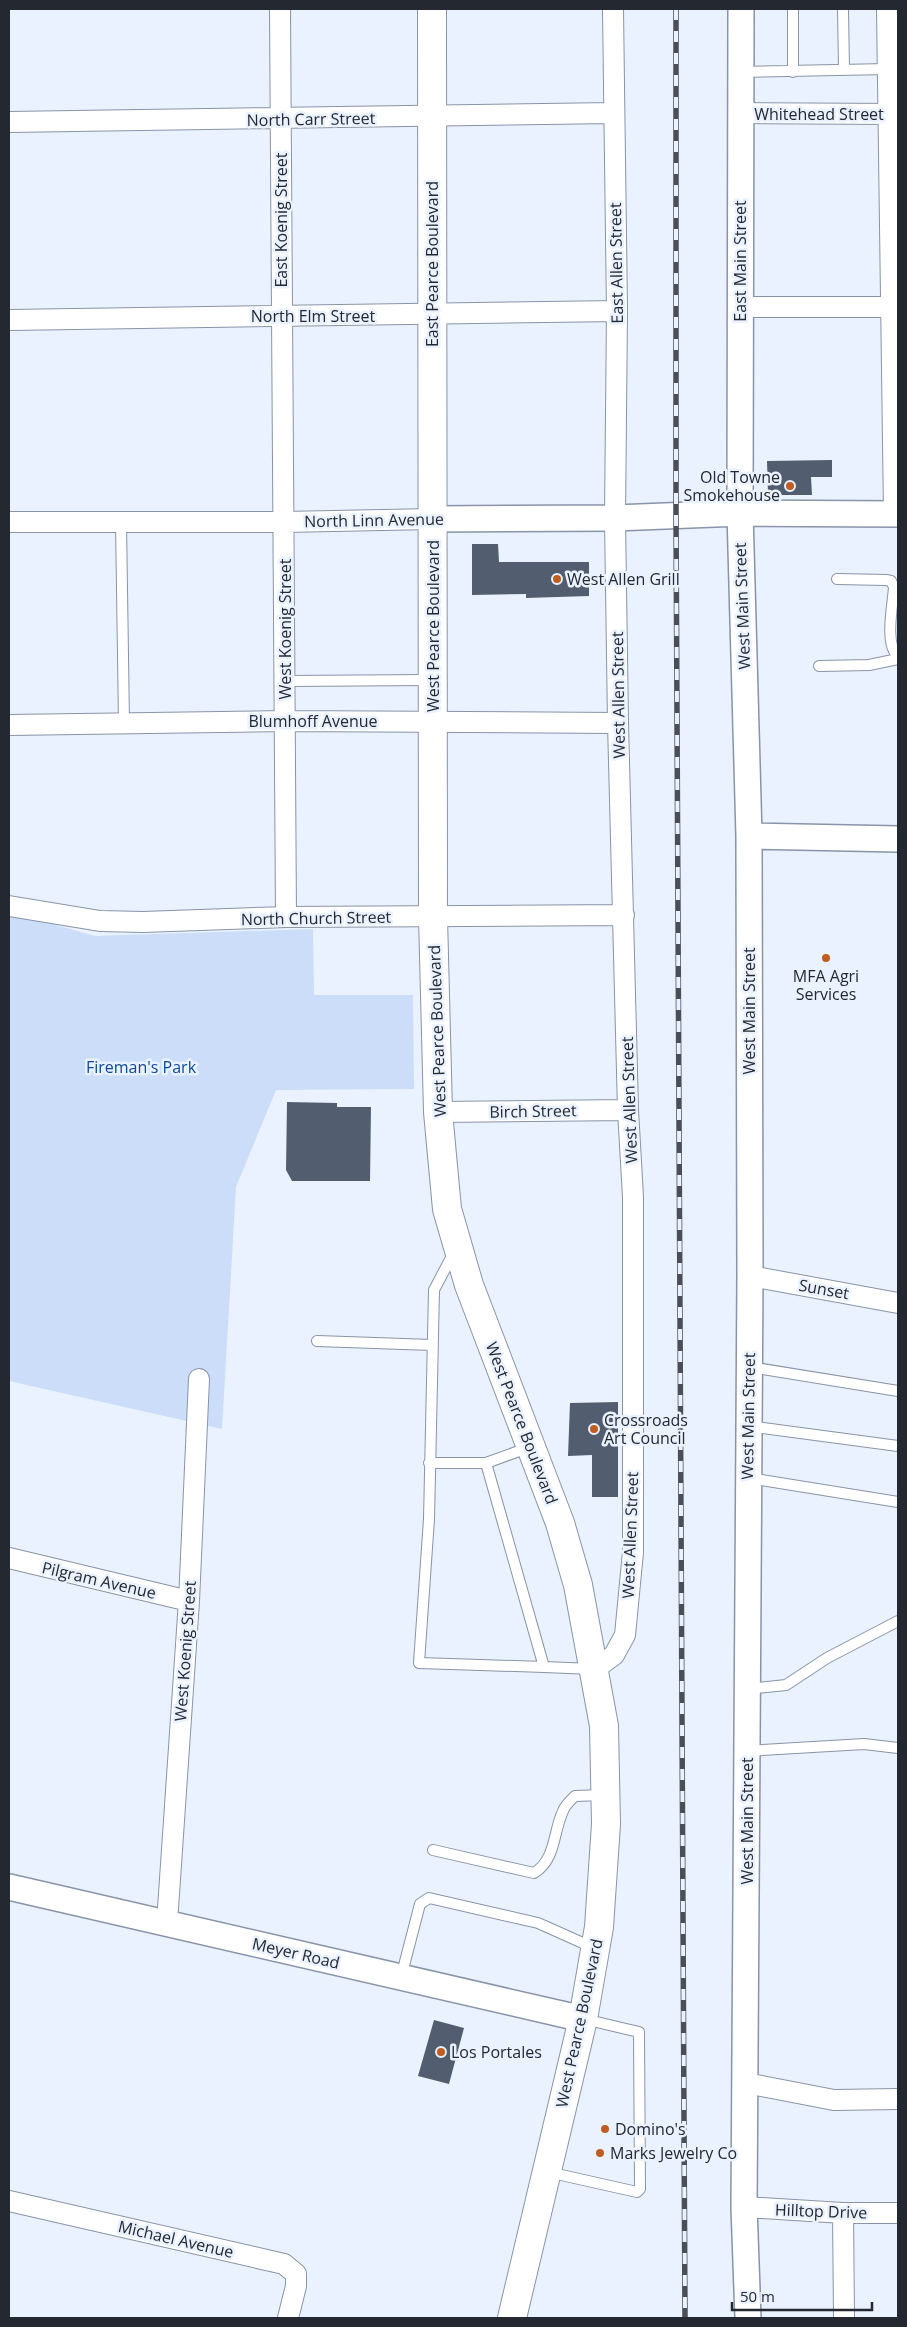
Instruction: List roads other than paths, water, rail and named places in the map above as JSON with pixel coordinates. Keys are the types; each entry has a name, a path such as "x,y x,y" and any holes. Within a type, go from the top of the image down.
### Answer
{"main road":[{"name":"East Pearce Boulevard","path":"432,9 432,519"},
{"name":"West Pearce Boulevard","path":"432,519 433,917 438,1112 447,1209 469,1285 560,1523 578,1585 604,1726 604,1852 599,1927 583,2019 512,2318"}],"street":[{"name":"East Koenig Street","path":"280,9 284,522"},
{"name":"East Allen Street","path":"613,9 617,312 615,518"},
{"name":"East Main Street","path":"740,513 739,113 741,9"},
{"path":"887,9 888,69 894,114 896,514"},
{"name":"North Carr Street","path":"9,122 281,120 614,113"},
{"name":"Whitehead Street","path":"739,113 894,114"},
{"path":"740,307 894,307"},
{"name":"North Elm Street","path":"9,320 617,312"},
{"name":"North Linn Avenue","path":"9,522 284,522 615,518 740,513 896,514"},
{"name":"West Main Street","path":"740,513 749,836 750,1276 744,2207 748,2318"},
{"name":"West Allen Street","path":"595,1669 614,1655 625,1635 632,1552 633,1197 628,1110 618,723 615,518"},
{"name":"West Koenig Street","path":"284,522 286,917"},
{"name":"Blumhoff Avenue","path":"9,725 285,721 618,723"},
{"path":"749,836 898,839"},
{"name":"North Church Street","path":"9,906 108,921 143,922 286,917 624,916"},
{"name":"Birch Street","path":"438,1112 628,1110"},
{"name":"Sunset","path":"750,1276 898,1303"},
{"name":"West Koenig Street","path":"167,1923 189,1601 199,1379"},
{"name":"Pilgram Avenue","path":"9,1558 189,1601"},
{"name":"Meyer Road","path":"9,1887 583,2019"},
{"path":"746,2083 834,2100 898,2099"},
{"name":"Michael Avenue","path":"9,2201 284,2264 296,2274 288,2318"},
{"name":"Hilltop Drive","path":"744,2207 842,2213 898,2213"},
{"path":"842,2213 844,2317"}],"lane":[{"path":"793,9 793,72"},
{"path":"843,9 844,70"},
{"path":"740,72 888,69"},
{"path":"121,522 124,723"},
{"path":"819,666 869,665 898,658 892,650 890,640 894,587 886,580 838,579"},
{"path":"285,681 433,680"},
{"path":"458,1246 434,1290 429,1518 419,1663 595,1669"},
{"path":"317,1341 432,1345"},
{"path":"749,1367 898,1391"},
{"path":"748,1426 898,1446"},
{"path":"429,1462 486,1464 531,1446"},
{"path":"486,1464 544,1667"},
{"path":"748,1478 898,1502"},
{"path":"747,1689 786,1685 827,1658 898,1621"},
{"path":"746,1751 856,1745 898,1748"},
{"path":"433,1850 534,1873 542,1868 551,1853 563,1809 575,1796 605,1795"},
{"path":"401,1977 420,1904 429,1898 538,1923 595,1948"},
{"path":"547,2171 637,2192 640,2189 639,2032 583,2019"}],"railway":[{"path":"676,9 676,515 685,2318"}],"place":[{"name":"Old Towne Smokehouse","path":"790,486"},
{"name":"West Allen Grill","path":"557,579"},
{"name":"MFA Agri Services","path":"826,958"},
{"name":"Crossroads Art Council","path":"594,1429"},
{"name":"Los Portales","path":"441,2052"},
{"name":"Domino's","path":"605,2129"},
{"name":"Marks Jewelry Co","path":"600,2153"}],"park label":[{"name":"Fireman's Park","path":"141,1067"}]}
